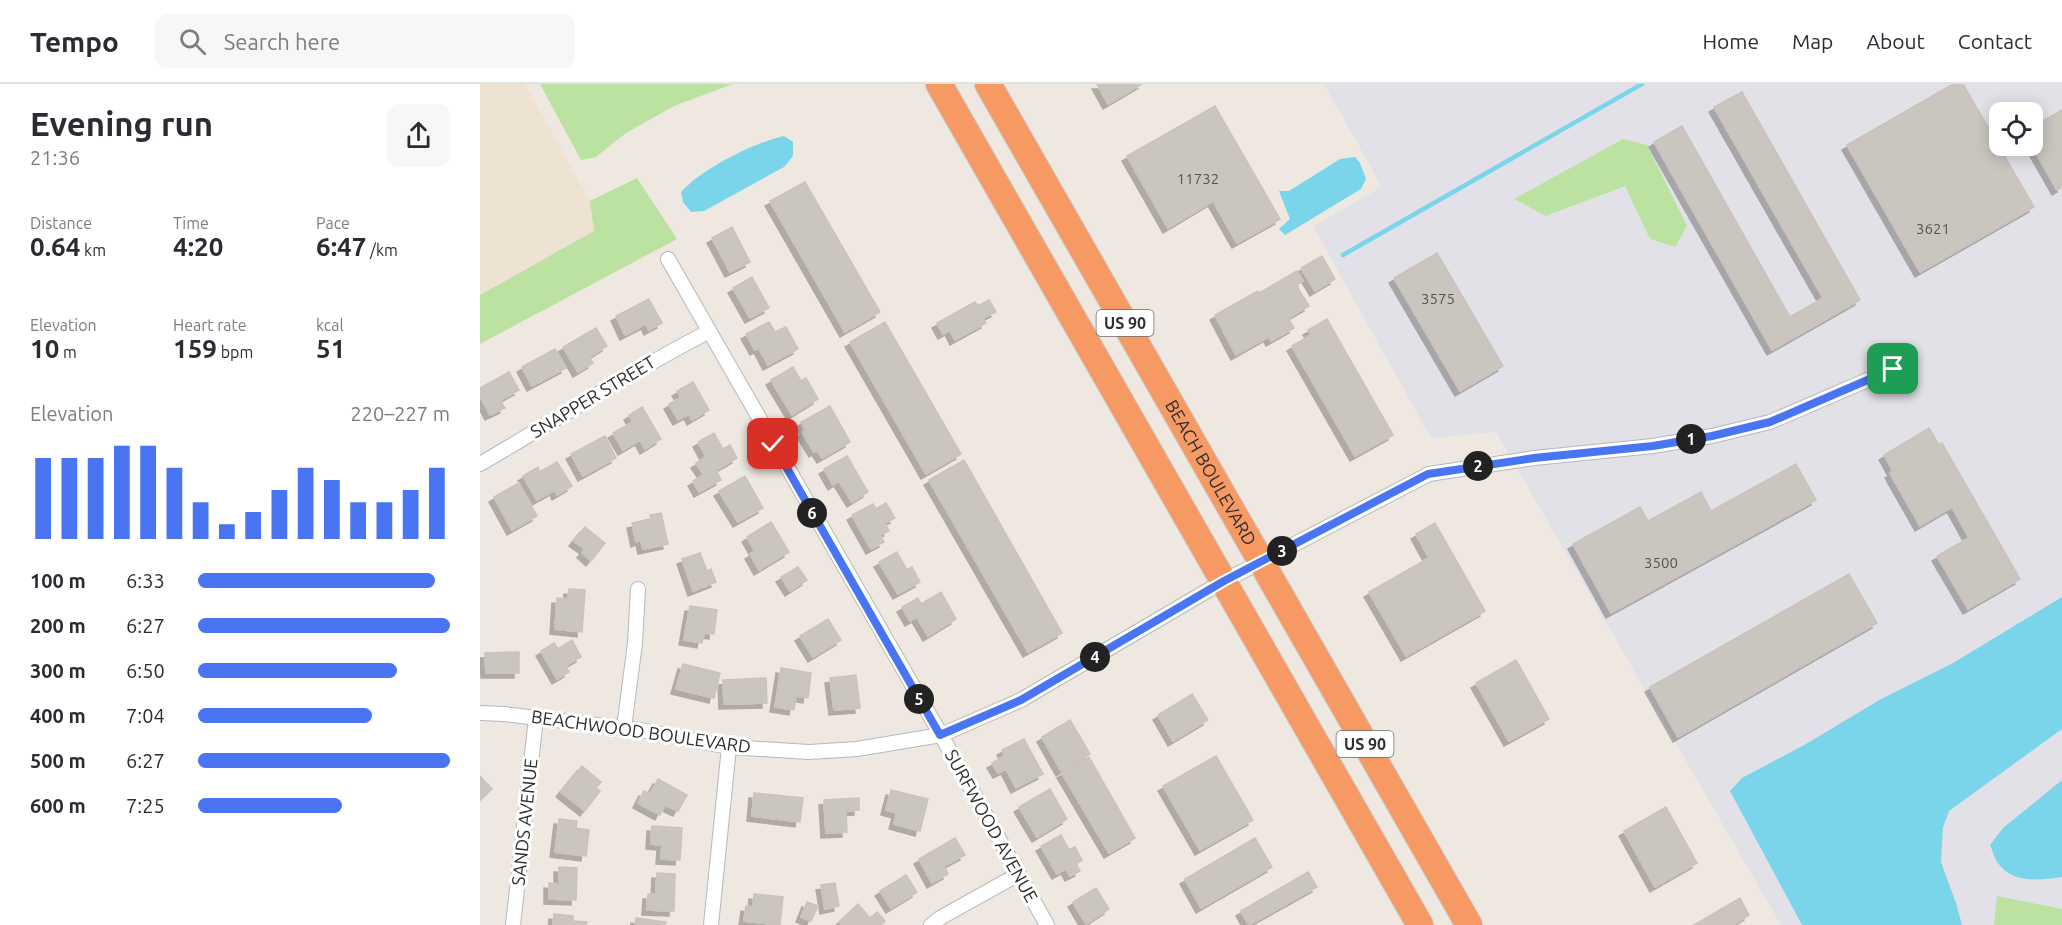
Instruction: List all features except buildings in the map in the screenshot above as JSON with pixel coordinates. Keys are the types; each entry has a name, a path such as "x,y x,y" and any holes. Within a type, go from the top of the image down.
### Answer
{"highway":[{"name":"US 90","path":"939,84 1420,925"},
{"name":"BEACH BOULEVARD","path":"988,84 1469,925"}],"street":[{"name":"SURFWOOD AVENUE","path":"668,259 1047,925"},
{"name":"SNAPPER STREET","path":"480,464 619,380 708,332"},
{"name":"BEACHWOOD BOULEVARD","path":"480,713 624,728 729,747 809,752 848,750 940,735 1021,700 1224,581 1428,474 1534,458 1653,446 1712,436 1770,422 1893,369"},
{"path":"624,728 635,643 638,589"},
{"name":"SANDS AVENUE","path":"513,925 536,718"},
{"path":"711,925 729,747"},
{"path":"931,925 1017,875"}],"shaded area":[{"path":"480,84 525,84 590,201 594,231 480,295"},
{"path":"1324,84 2062,84 2062,925 1781,925 1496,432 1431,438 1313,226 1382,187"}],"green space":[{"path":"540,84 733,84 674,106 626,133 596,157 581,160"},
{"path":"1623,139 1647,145 1687,226 1675,247 1650,239 1625,186 1546,216 1514,199"},
{"path":"637,178 677,239 480,344 480,295 594,231 590,201"},
{"path":"1997,896 2062,909 2062,925 1994,925"}],"water":[{"path":"784,136 793,142 793,156 784,167 704,211 691,212 683,202 681,192 715,166 758,144"},
{"path":"1355,157 1366,179 1361,189 1285,235 1279,229 1290,219 1279,191 1289,191 1340,159"},
{"path":"2062,597 2062,729 1949,811 1943,827 1941,862 1962,925 1802,925 1730,791 1742,778 1806,744 1881,699 1953,663"},
{"path":"2062,780 2062,877 2027,879 2004,870 1995,859 1990,845 2003,828"}],"waterway":[{"path":"1343,255 1642,84"}],"route":[{"path":"773,444 940,735 1021,700 1224,581 1428,474 1534,458 1653,446 1712,436 1770,422 1893,369"}]}
